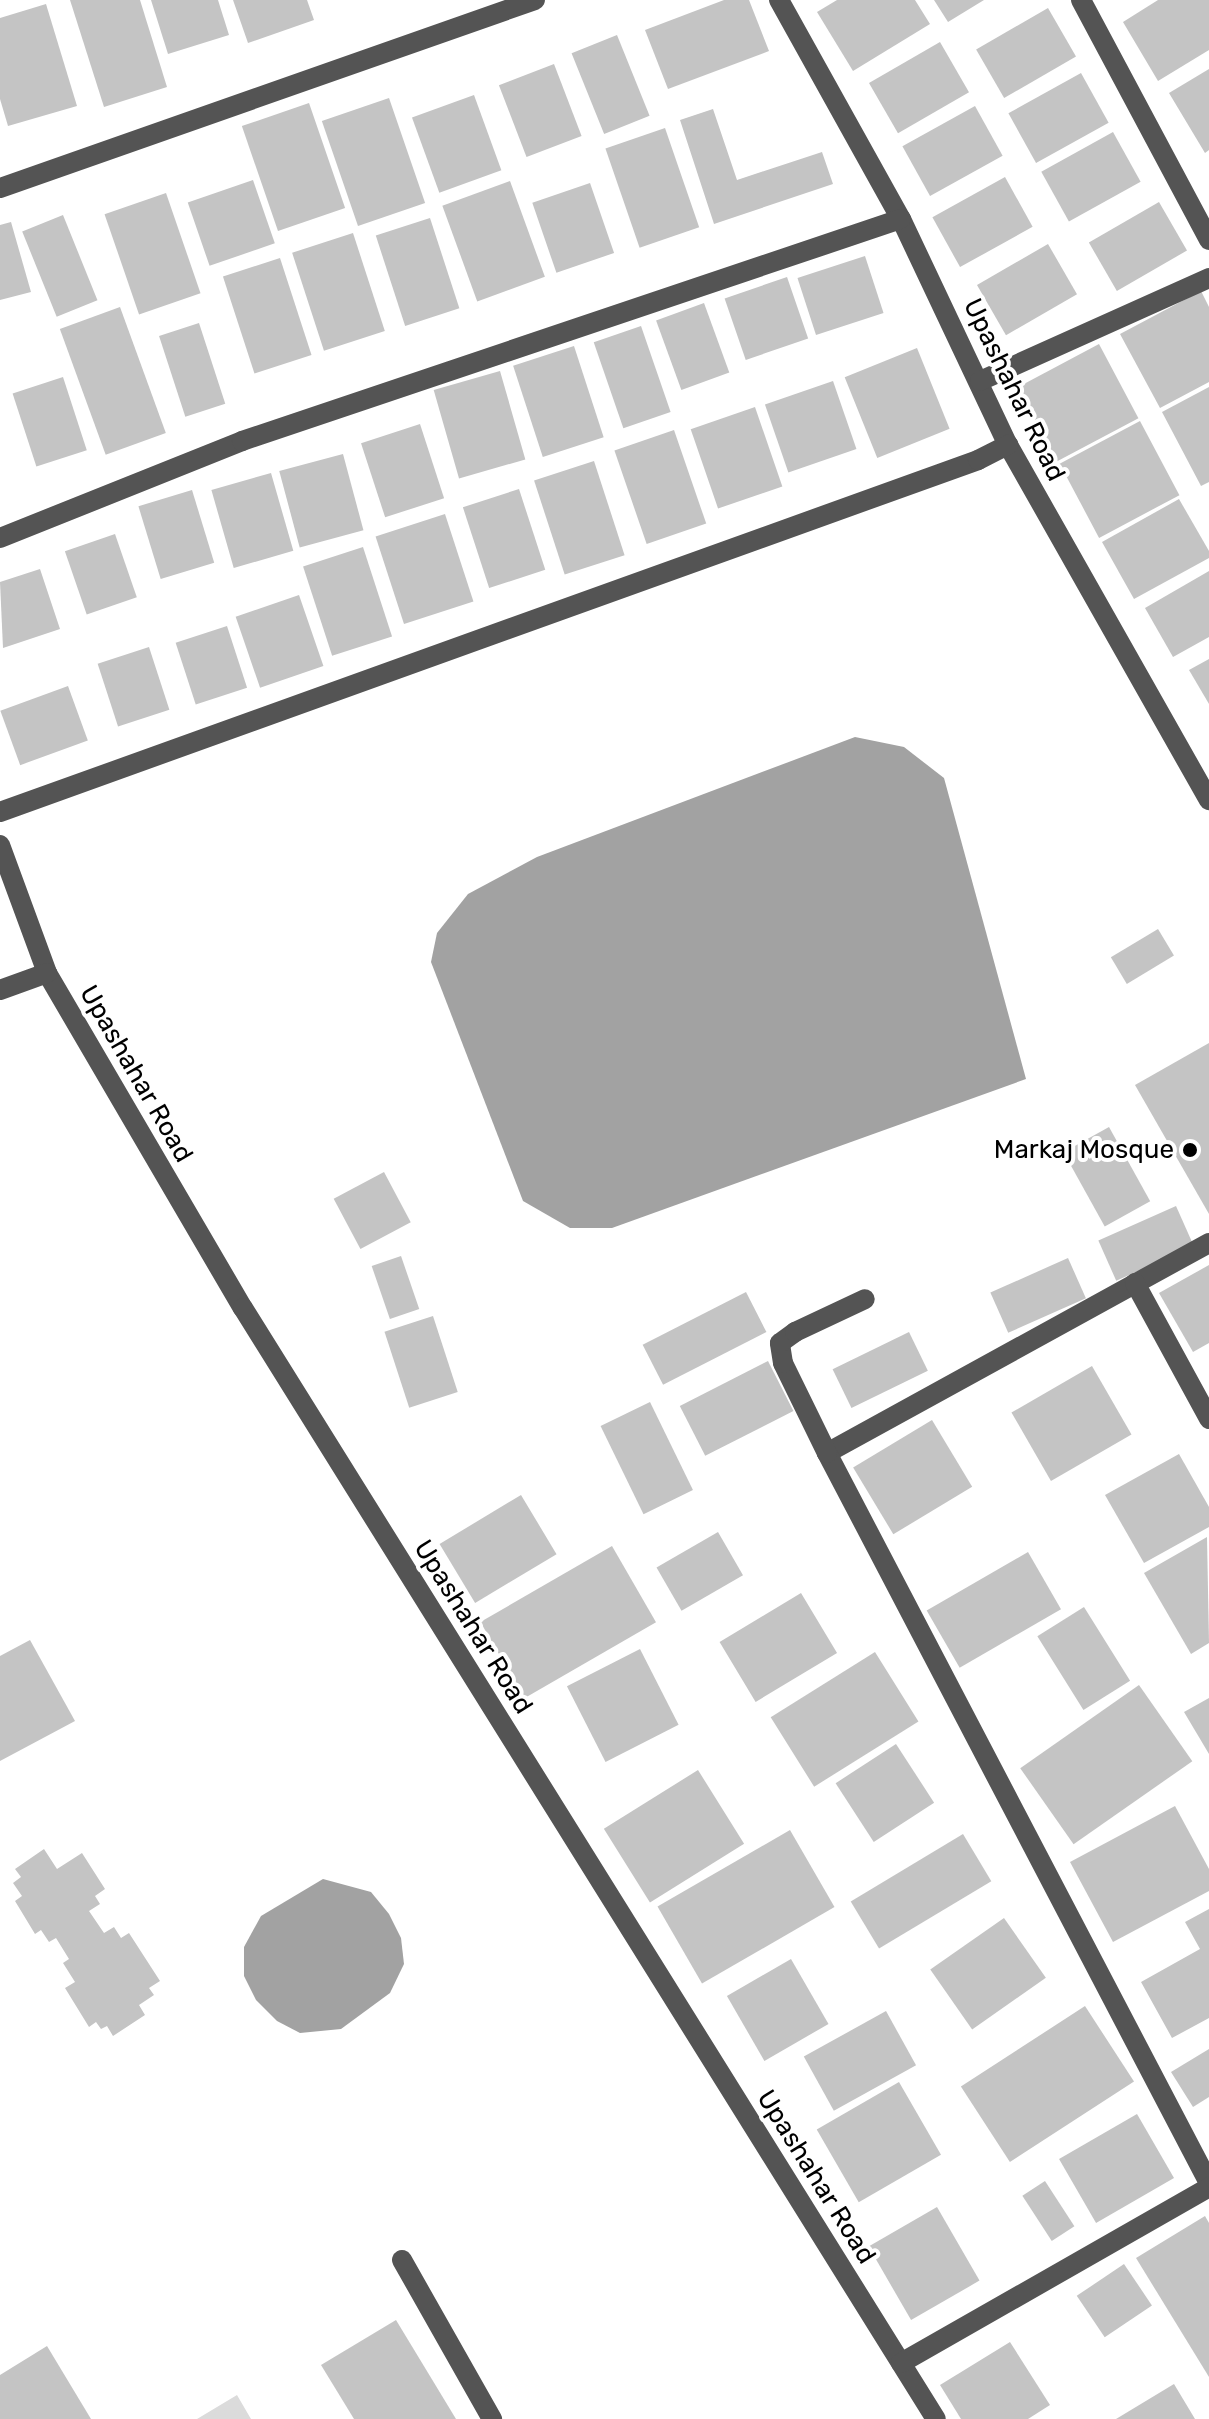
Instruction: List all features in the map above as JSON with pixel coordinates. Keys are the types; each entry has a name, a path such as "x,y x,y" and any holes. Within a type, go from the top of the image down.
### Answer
{"street":[{"path":"0,188 535,0"},
{"name":"Upashahar Road","path":"779,0 901,219 1008,445 1209,800"},
{"path":"1081,0 1209,240"},
{"path":"0,538 242,441 901,219"},
{"path":"980,381 1209,278"},
{"path":"0,812 978,460 1008,445"},
{"name":"Upashahar Road","path":"0,845 47,973 243,1308 936,2419"},
{"path":"0,990 47,973"},
{"path":"827,1453 1209,1243"},
{"path":"1135,1283 1209,1419"},
{"path":"865,1299 795,1332 780,1343 783,1363 1209,2185 901,2363"},
{"path":"402,2260 492,2419"}],"shaded area":[{"path":"855,737 904,747 944,778 1026,1079 612,1228 570,1228 523,1201 431,962 437,933 468,894 537,857"},
{"path":"323,1879 371,1892 389,1914 401,1938 404,1964 390,1993 341,2029 300,2033 277,2021 256,2000 244,1976 244,1947 261,1916"},
{"path":"237,2395 251,2419 197,2419"}],"building":[{"path":"70,0 140,0 167,87 104,107"},
{"path":"151,0 218,0 229,35 168,54"},
{"path":"233,0 307,0 314,20 248,43"},
{"path":"724,0 749,0 769,51 668,89 645,30"},
{"path":"837,0 915,0 930,24 853,71 817,12"},
{"path":"934,0 984,0 948,22"},
{"path":"1158,0 1209,0 1209,50 1158,81 1123,22"},
{"path":"46,4 77,106 8,126 0,99 0,18"},
{"path":"1048,8 1076,56 1004,98 976,50"},
{"path":"617,35 650,116 604,134 572,53"},
{"path":"940,42 969,92 898,133 869,83"},
{"path":"554,64 582,136 527,157 499,85"},
{"path":"1209,69 1209,150 1205,153 1169,93"},
{"path":"1081,73 1109,123 1036,163 1008,113"},
{"path":"474,95 501,170 439,193 412,118"},
{"path":"389,98 425,203 358,226 322,121"},
{"path":"309,103 345,208 278,231 242,126"},
{"path":"975,106 1003,156 930,196 902,146"},
{"path":"713,109 737,180 822,152 833,184 714,224 680,120"},
{"path":"665,128 699,227 640,248 605,149"},
{"path":"1113,132 1141,182 1069,222 1041,172"},
{"path":"1005,177 1033,227 960,267 932,217"},
{"path":"253,180 275,243 210,266 188,202"},
{"path":"510,181 545,277 477,301 442,206"},
{"path":"590,183 614,253 556,273 532,203"},
{"path":"166,193 201,293 139,314 105,214"},
{"path":"1159,202 1187,250 1117,291 1089,243"},
{"path":"63,215 97,300 57,317 22,231"},
{"path":"430,218 459,308 405,326 376,236"},
{"path":"11,222 31,292 0,300 0,225"},
{"path":"353,233 385,331 324,351 292,253"},
{"path":"1048,244 1077,294 1006,335 977,285"},
{"path":"865,256 884,313 816,335 797,278"},
{"path":"280,258 312,355 254,374 223,277"},
{"path":"787,277 808,338 746,360 725,298"},
{"path":"1201,291 1209,307 1209,382 1160,408 1120,334"},
{"path":"704,303 729,373 681,390 656,320"},
{"path":"120,307 166,433 106,455 60,329"},
{"path":"199,323 225,404 185,417 159,336"},
{"path":"641,326 671,412 623,428 594,342"},
{"path":"1099,344 1138,418 1057,461 1018,387"},
{"path":"574,346 604,437 543,457 513,366"},
{"path":"917,348 950,429 877,458 845,377"},
{"path":"500,371 525,459 459,478 434,390"},
{"path":"63,377 87,450 36,467 13,393"},
{"path":"833,381 856,449 788,473 765,404"},
{"path":"1209,387 1209,482 1201,486 1162,412"},
{"path":"755,407 782,486 718,509 691,429"},
{"path":"1140,421 1179,495 1099,538 1060,464"},
{"path":"420,424 444,498 385,517 361,443"},
{"path":"674,430 706,524 647,544 614,451"},
{"path":"343,454 363,530 300,547 279,471"},
{"path":"594,461 625,555 565,575 534,480"},
{"path":"271,473 293,551 234,568 211,490"},
{"path":"519,489 545,570 489,588 463,507"},
{"path":"192,490 214,563 161,579 138,506"},
{"path":"1179,499 1209,551 1209,558 1134,599 1102,542"},
{"path":"445,514 473,601 404,624 376,537"},
{"path":"115,534 137,597 87,615 65,551"},
{"path":"363,547 392,636 332,656 303,566"},
{"path":"40,569 60,629 3,648 0,582"},
{"path":"1209,571 1209,637 1173,657 1145,608"},
{"path":"299,595 323,666 260,688 236,617"},
{"path":"227,626 247,688 196,705 176,643"},
{"path":"149,647 169,710 118,726 98,664"},
{"path":"1209,659 1209,704 1189,670"},
{"path":"68,686 88,741 20,765 0,711"},
{"path":"1158,929 1174,956 1127,984 1111,957"},
{"name":"Markaj Mosque","path":"1209,1043 1209,1214 1135,1085"},
{"path":"1109,1127 1150,1201 1105,1227 1064,1152"},
{"path":"384,1172 411,1222 360,1249 334,1199"},
{"path":"1176,1206 1194,1246 1116,1281 1098,1241"},
{"path":"401,1256 419,1309 390,1319 372,1266"},
{"path":"1068,1258 1086,1298 1008,1333 990,1293"},
{"path":"1209,1265 1209,1343 1193,1352 1159,1293"},
{"path":"746,1292 766,1332 663,1385 643,1345"},
{"path":"433,1316 458,1392 409,1408 384,1332"},
{"path":"909,1332 928,1371 851,1408 833,1369"},
{"path":"768,1361 793,1411 705,1456 680,1406"},
{"path":"1092,1366 1132,1434 1051,1481 1011,1412"},
{"path":"650,1402 693,1490 644,1514 601,1426"},
{"path":"932,1420 972,1487 893,1534 853,1467"},
{"path":"1179,1454 1209,1507 1209,1527 1144,1563 1105,1495"},
{"path":"521,1495 557,1554 475,1603 440,1544"},
{"path":"718,1532 743,1575 682,1611 657,1568"},
{"path":"1207,1537 1209,1643 1191,1654 1144,1573"},
{"path":"612,1546 656,1622 524,1698 480,1622"},
{"path":"1028,1552 1061,1609 960,1668 927,1610"},
{"path":"801,1593 837,1653 756,1702 720,1642"},
{"path":"1084,1607 1130,1681 1083,1710 1037,1636"},
{"path":"30,1640 75,1721 0,1761 0,1656"},
{"path":"640,1649 679,1725 606,1762 567,1686"},
{"path":"875,1652 918,1722 814,1787 771,1717"},
{"path":"1139,1685 1192,1761 1074,1844 1020,1768"},
{"path":"1209,1698 1209,1754 1184,1712"},
{"path":"896,1744 934,1803 874,1842 836,1783"},
{"path":"698,1770 744,1844 650,1903 604,1829"},
{"path":"1175,1806 1209,1869 1209,1891 1113,1942 1070,1862"},
{"path":"790,1830 834,1907 702,1984 657,1907"},
{"path":"963,1834 991,1881 879,1949 851,1901"},
{"path":"44,1849 57,1869 82,1853 105,1889 95,1896 100,1904 89,1911 104,1933 114,1927 121,1938 129,1933 160,1981 149,1988 154,1995 139,2005 145,2015 113,2036 107,2026 101,2029 96,2022 89,2027 65,1988 75,1982 63,1963 69,1959 56,1938 49,1942 41,1930 35,1934 15,1901 22,1896 13,1883 21,1877 15,1869"},
{"path":"1209,1909 1209,2018 1172,2038 1141,1982 1200,1949 1185,1922"},
{"path":"1004,1918 1046,1978 972,2029 930,1970"},
{"path":"791,1959 828,2024 764,2061 727,1996"},
{"path":"1085,2006 1134,2081 1010,2162 961,2087"},
{"path":"886,2011 916,2065 834,2111 804,2057"},
{"path":"1209,2049 1209,2097 1193,2107 1171,2072"},
{"path":"899,2082 941,2155 859,2202 817,2130"},
{"path":"1137,2114 1174,2178 1096,2223 1059,2159"},
{"path":"1045,2181 1074,2226 1052,2241 1022,2196"},
{"path":"937,2207 980,2281 911,2320 869,2246"},
{"path":"1205,2216 1209,2223 1209,2377 1136,2258"},
{"path":"1124,2264 1152,2305 1105,2337 1077,2296"},
{"path":"396,2320 456,2419 354,2419 321,2365"},
{"path":"1010,2342 1050,2405 1028,2419 961,2419 940,2385"},
{"path":"47,2346 91,2419 0,2419 0,2375"},
{"path":"1174,2384 1195,2419 1116,2419"}],"place":[{"name":"Markaj Mosque","path":"1190,1150"}]}
